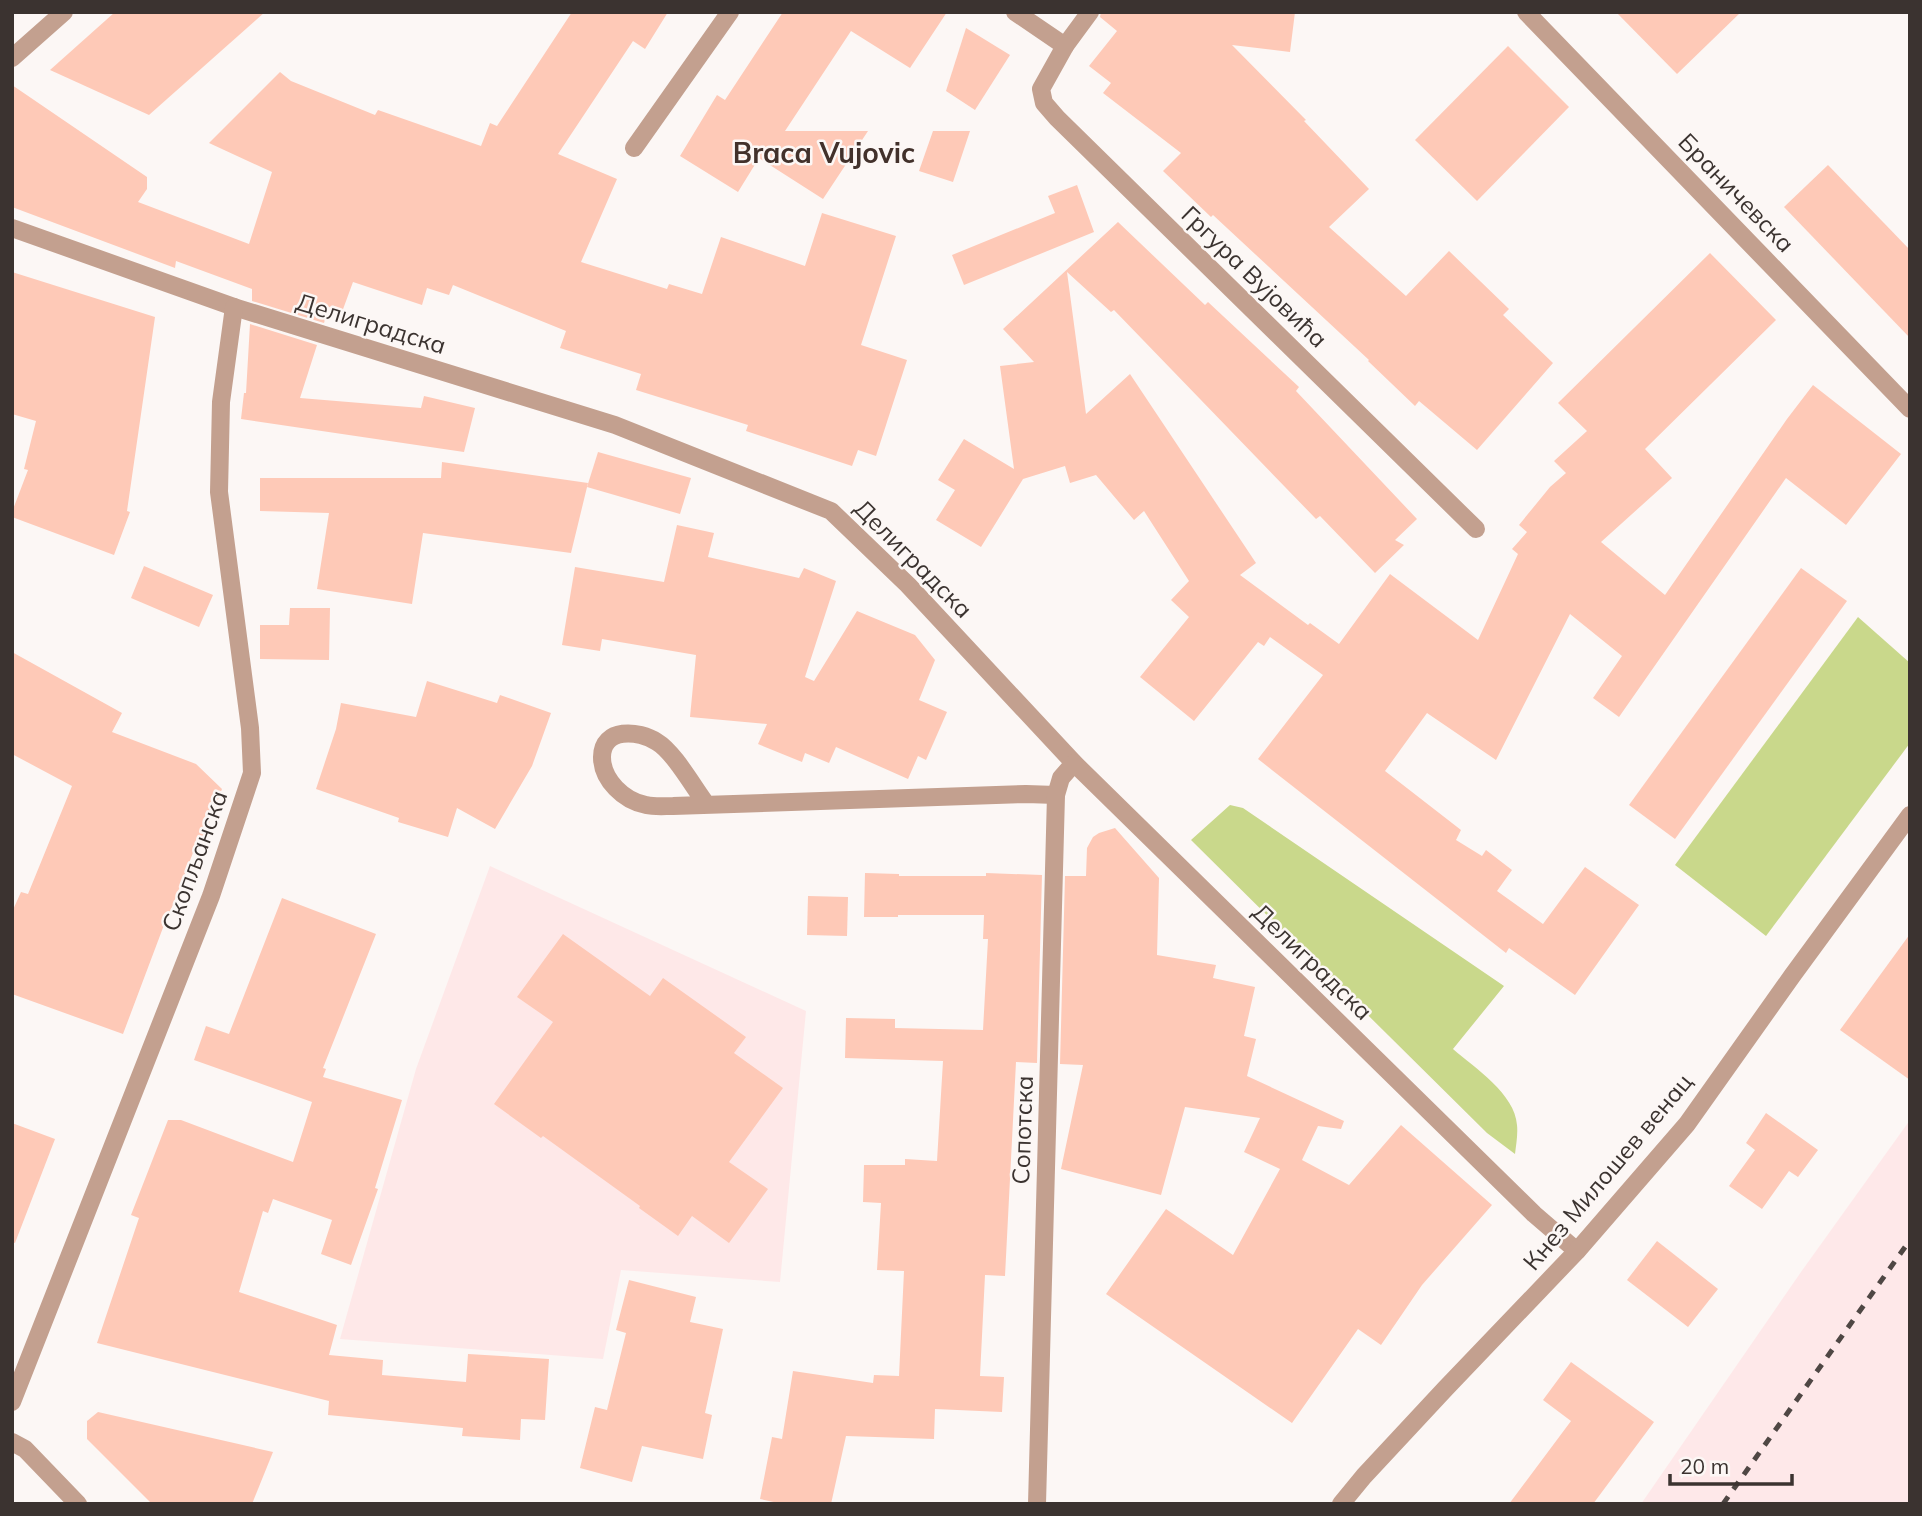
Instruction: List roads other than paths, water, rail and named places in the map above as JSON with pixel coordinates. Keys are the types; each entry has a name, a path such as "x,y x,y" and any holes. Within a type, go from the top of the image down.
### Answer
{"street":[{"path":"12,58 64,12"},
{"path":"634,148 730,12"},
{"path":"1015,12 1065,46"},
{"name":"Гргура Вујовића","path":"1090,12 1065,46 1041,89 1044,103 1476,529"},
{"name":"Браничевска","path":"1526,12 1910,409"},
{"name":"Делиградска","path":"12,228 234,307 615,425 831,511 908,585 1074,763 1534,1214 1577,1251"},
{"name":"Скопљанска","path":"12,1402 211,896 252,773 250,728 219,492 221,402 234,307"},
{"path":"706,805 668,751 657,742 633,733 622,733 612,737 605,745 601,755 608,778 616,789 629,799 645,805 706,805 1026,794 1056,795"},
{"name":"Сопотска","path":"1037,1504 1056,795 1061,778 1074,763"},
{"name":"Кнез Милошев венац","path":"1341,1504 1445,1389 1577,1251 1687,1124 1910,815"},
{"path":"12,1442 25,1449 78,1504"}],"railway":[{"path":"1723,1504 1910,1240"}],"district":[{"name":"Braca Vujovic","path":"824,153"}]}
